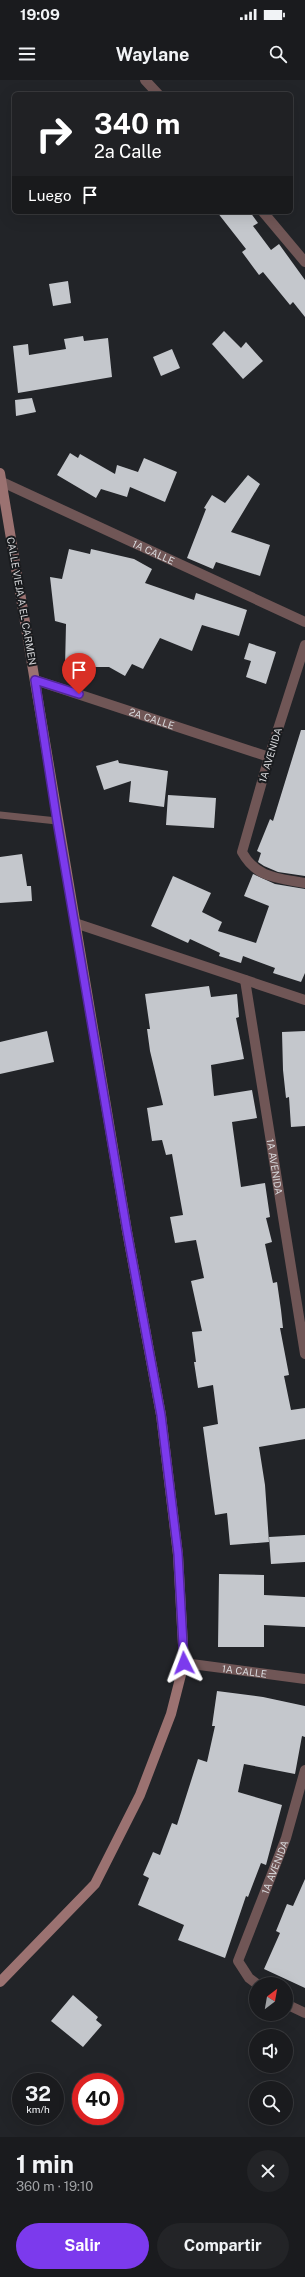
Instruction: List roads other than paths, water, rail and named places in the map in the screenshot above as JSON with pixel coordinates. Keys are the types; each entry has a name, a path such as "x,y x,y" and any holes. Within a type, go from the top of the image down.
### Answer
{"street":[{"path":"145,80 156,92"},
{"path":"265,214 305,262"},
{"name":"1A CALLE","path":"1,477 305,622"},
{"name":"CALLE VIEJA A EL CARMEN","path":"0,1982 95,1884 140,1794 171,1714 184,1663 178,1554 161,1415 127,1231 74,923 1,477"},
{"name":"1A AVENIDA","path":"305,648 269,757 242,852 249,865 262,874 305,884"},
{"name":"2A CALLE","path":"35,680 269,757"},
{"path":"74,923 305,1000"},
{"name":"1A AVENIDA","path":"245,980 305,1354"},
{"name":"1A CALLE","path":"184,1663 305,1679"},
{"name":"1A AVENIDA","path":"249,1978 238,1962 286,1838 305,1770"},
{"path":"293,2007 305,2013"}],"lane":[{"path":"0,815 57,821"}]}
